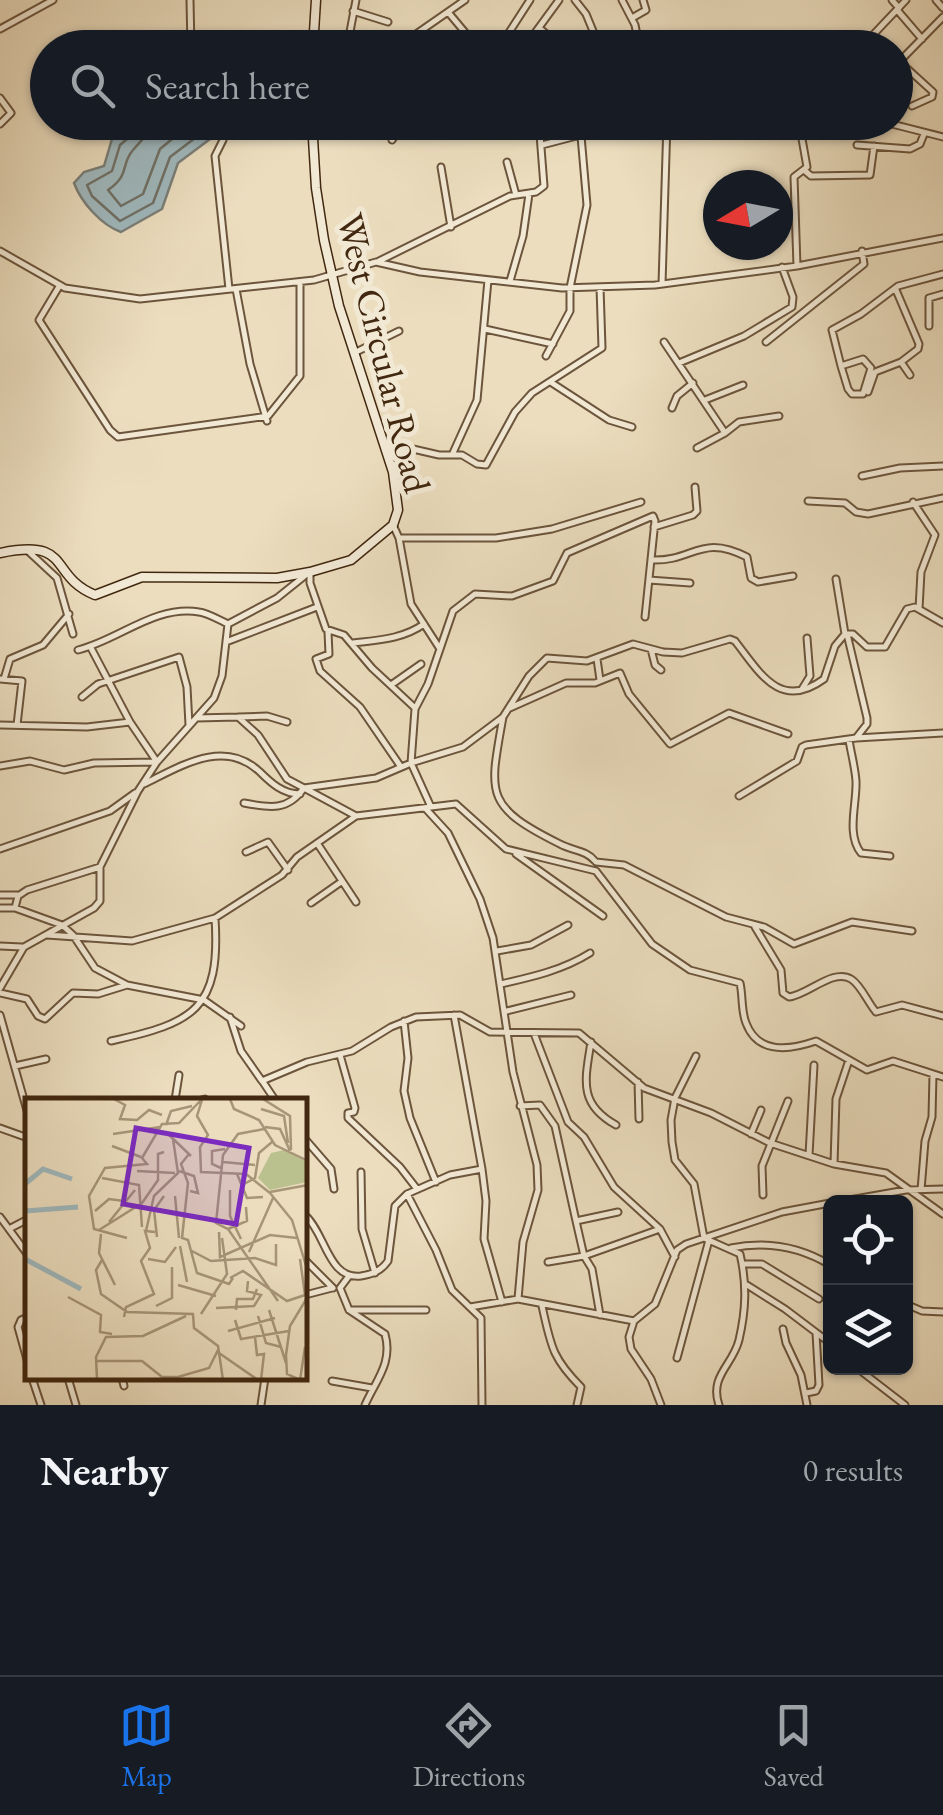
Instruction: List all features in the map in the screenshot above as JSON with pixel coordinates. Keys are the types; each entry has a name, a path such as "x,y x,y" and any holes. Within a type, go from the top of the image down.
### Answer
{"street":[{"path":"0,29 53,0"},
{"path":"190,0 191,30"},
{"path":"314,30 316,0"},
{"path":"350,30 356,0"},
{"path":"511,30 530,0"},
{"path":"542,30 539,28 559,0"},
{"path":"575,0 593,30"},
{"path":"622,0 635,30"},
{"path":"632,18 646,10 643,0"},
{"path":"892,0 922,39"},
{"path":"878,30 906,0"},
{"path":"936,0 943,8"},
{"path":"422,30 461,1"},
{"path":"353,10 388,22"},
{"path":"448,12 462,30"},
{"path":"913,48 941,19"},
{"path":"941,19 943,29"},
{"path":"913,75 933,92 932,97 913,106"},
{"path":"0,98 10,113 0,124"},
{"path":"913,131 943,137"},
{"path":"857,145 910,149 920,144 924,134"},
{"path":"224,140 216,156 232,289 266,418"},
{"name":"West Circular Road","path":"25,549 40,549 58,559 77,585 95,595 142,577 277,578 310,572 351,560 393,525 398,510 387,448 332,277 316,188 313,140"},
{"path":"0,252 60,285 140,299 332,277 376,262 544,186 541,140"},
{"path":"542,145 564,140"},
{"path":"546,356 568,318 586,204 581,140"},
{"path":"662,284 666,140"},
{"path":"797,266 794,177 806,166 802,140"},
{"path":"804,170 810,176 870,175 874,146"},
{"path":"507,162 516,196"},
{"path":"441,168 451,227"},
{"path":"510,280 529,194"},
{"path":"376,262 488,280 600,287 662,284 797,266 943,238"},
{"path":"766,342 864,264 862,251"},
{"path":"679,363 744,336 792,307 782,267"},
{"path":"841,366 857,359 869,364 872,374 863,394 848,390 841,366 832,330 895,289 943,274"},
{"path":"452,454 477,400 488,280"},
{"path":"60,285 39,320 118,437 266,418 300,376 300,282"},
{"path":"387,448 400,446 452,454 486,465 514,412 532,393 602,348 600,287"},
{"path":"868,392 875,372 901,362 918,349 895,289"},
{"path":"929,326 928,298 943,294"},
{"path":"485,329 553,344"},
{"path":"354,353 399,331"},
{"path":"664,342 725,433"},
{"path":"901,362 910,375"},
{"path":"551,383 609,420 632,426"},
{"path":"672,408 677,396 693,383"},
{"path":"706,400 743,385"},
{"path":"697,448 739,422 778,416"},
{"path":"862,476 900,468 943,466"},
{"path":"654,528 693,516 697,511 696,487"},
{"path":"808,501 850,504 861,514 943,498"},
{"path":"399,538 515,535 552,529 640,502"},
{"path":"913,502 935,535 921,572 919,609"},
{"path":"518,1299 523,1242 540,1178 520,1106 497,951 480,898 448,833 429,808 411,763 416,709 453,611 475,594 512,596 554,581 567,553 650,516 655,521 646,617"},
{"path":"393,525 411,604 440,650"},
{"path":"651,560 664,560 700,547 722,546 747,557 752,578 758,582 792,576"},
{"path":"0,553 25,549 57,578 73,634"},
{"path":"228,624 277,598 310,572 328,632 329,654 316,659 320,671 360,706 402,767"},
{"path":"836,579 867,718 864,730 852,739"},
{"path":"649,580 690,583"},
{"path":"226,642 318,607"},
{"path":"912,931 852,922 794,944 753,924 726,918 624,865 596,862 586,852 567,848 524,826 498,798 492,768 507,709 540,662 548,658 596,659 633,644 682,653 724,640 735,641 767,681 791,692 824,679 835,646 846,634 854,634 868,647 886,647 907,609 919,609 943,622"},
{"path":"78,650 151,618 172,613 200,612 228,624"},
{"path":"17,724 22,681 2,679 10,659 44,644 69,614"},
{"path":"0,946 24,947 100,901 100,867 140,788 157,762 214,698 222,676 228,624"},
{"path":"353,643 412,633 424,624"},
{"path":"328,632 344,635 416,709"},
{"path":"801,691 810,676 807,638"},
{"path":"91,647 130,722 157,762"},
{"path":"651,649 655,665 662,670"},
{"path":"82,697 94,686 180,658 190,726"},
{"path":"596,659 600,680"},
{"path":"390,685 422,664"},
{"path":"507,709 574,681 588,684 623,674 629,694 670,744 729,713 788,734"},
{"path":"196,718 267,716 286,722"},
{"path":"238,717 258,735 287,779 302,791 356,816"},
{"path":"0,849 110,811 140,788 198,758 244,759 284,791 302,791 376,778 463,748 503,717"},
{"path":"0,725 86,727 130,722"},
{"path":"738,796 797,760 802,746 943,733"},
{"path":"852,739 856,848 861,853 890,856"},
{"path":"0,766 30,761 64,770 94,763 157,762"},
{"path":"244,803 271,808 292,803 302,791"},
{"path":"47,935 132,940 215,918 288,870 297,857 356,816 456,804 506,848 603,916"},
{"path":"246,852 268,842 288,870"},
{"path":"317,843 356,902"},
{"path":"506,848 596,871"},
{"path":"596,862 596,871 652,944 690,970 740,983 746,1024 758,1040 775,1049 816,1041 867,1070 893,1061 943,1077"},
{"path":"0,895 18,896 100,867"},
{"path":"312,903 341,882"},
{"path":"14,908 18,896"},
{"path":"0,908 14,908 62,925 74,935 95,968 127,985 204,1000 242,1026"},
{"path":"111,1041 162,1030 204,1000 214,964 215,918"},
{"path":"753,924 782,970 783,993 790,997 828,980 847,977 876,1012 902,1006 943,1016"},
{"path":"497,951 530,945 568,925"},
{"path":"24,947 0,991 27,998 38,1016 45,1019 73,992 98,994 127,985"},
{"path":"501,984 539,976 590,953"},
{"path":"505,1012 572,995"},
{"path":"262,1081 308,1062 340,1055 404,1020 441,1014 454,1015 490,1032 579,1033 644,1088 675,1098 770,1143 834,1164 886,1173 943,1214"},
{"path":"0,1015 25,1103"},
{"path":"454,1015 482,1169 486,1202 484,1239 502,1302"},
{"path":"230,1018 241,1051 274,1098"},
{"path":"404,1020 408,1058 404,1091 410,1118 436,1182"},
{"path":"535,1035 568,1122 584,1137 614,1187 660,1229 675,1257"},
{"path":"591,1042 588,1101 591,1108 616,1125"},
{"path":"340,1055 355,1108 348,1118 418,1188"},
{"path":"678,1358 707,1239 694,1184 676,1160 672,1142 675,1098 696,1056"},
{"path":"15,1066 46,1060"},
{"path":"834,1164 836,1099 849,1060"},
{"path":"808,1156 814,1065"},
{"path":"921,1190 924,1141 932,1118 933,1074"},
{"path":"175,1098 178,1075"},
{"path":"638,1082 639,1119"},
{"path":"763,1195 762,1166 788,1102"},
{"path":"520,1106 540,1105 555,1126 600,1315"},
{"path":"751,1134 761,1110"},
{"path":"0,1128 25,1137"},
{"path":"308,1143 330,1169 334,1190"},
{"path":"308,1219 325,1242 334,1268 349,1276 375,1273 388,1261 395,1206 407,1194 450,1175 482,1169"},
{"path":"361,1172 362,1229 375,1273"},
{"path":"878,1195 943,1188"},
{"path":"407,1194 452,1290 481,1318 482,1405"},
{"path":"661,1405 651,1379 631,1349 629,1336 634,1321 655,1304 678,1250 782,1212 823,1205"},
{"path":"576,1221 618,1212"},
{"path":"0,1217 25,1250"},
{"path":"8,1229 25,1220"},
{"path":"548,1262 584,1256 660,1229"},
{"path":"707,1239 740,1254 747,1285 738,1344 716,1386 719,1405"},
{"path":"731,1248 795,1248 823,1262"},
{"path":"308,1263 336,1288 349,1310 385,1334 386,1368 365,1405"},
{"path":"742,1264 762,1264 819,1300"},
{"path":"308,1294 336,1288 349,1276"},
{"path":"747,1285 823,1336"},
{"path":"468,1307 518,1299 634,1321"},
{"path":"542,1306 551,1348 560,1368 581,1388 577,1405"},
{"path":"913,1307 943,1312"},
{"path":"349,1310 426,1310"},
{"path":"25,1319 18,1327 25,1352"},
{"path":"783,1329 807,1405"},
{"path":"805,1393 816,1391 820,1385 816,1330"},
{"path":"866,1375 899,1403"},
{"path":"33,1380 40,1405"},
{"path":"69,1380 76,1405"},
{"path":"122,1380 124,1386"},
{"path":"261,1405 265,1380"},
{"path":"332,1381 372,1388"}],"water":[{"path":"112,140 209,140 178,163 162,209 121,232 93,212 74,183 84,172 104,166"}]}
